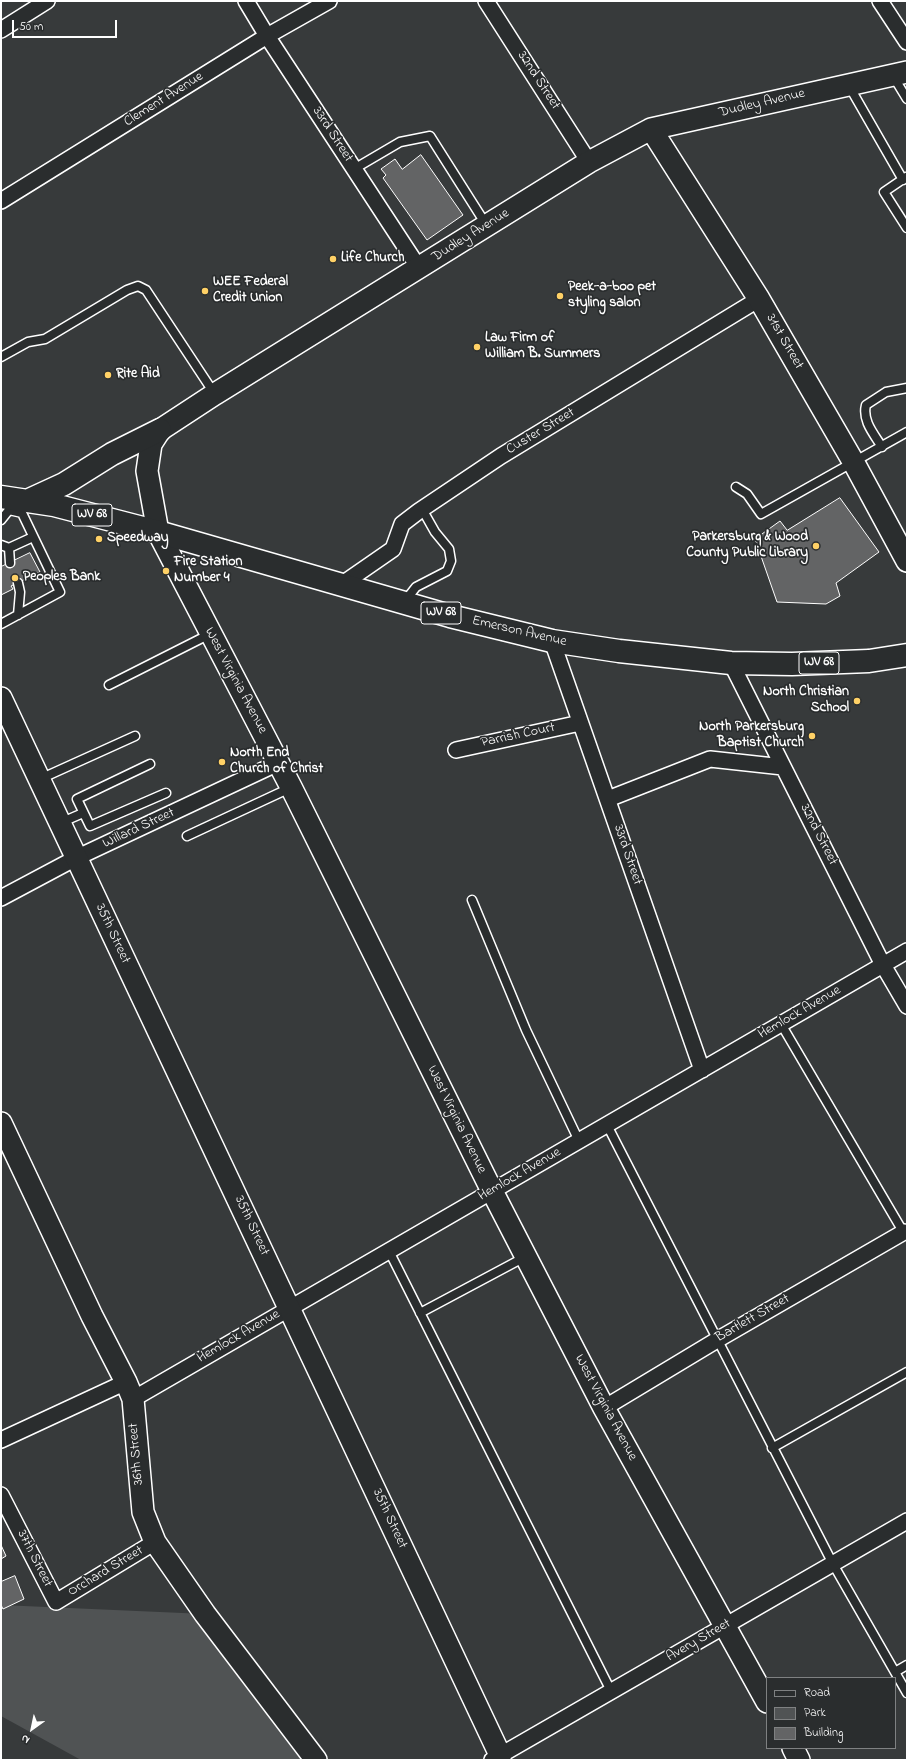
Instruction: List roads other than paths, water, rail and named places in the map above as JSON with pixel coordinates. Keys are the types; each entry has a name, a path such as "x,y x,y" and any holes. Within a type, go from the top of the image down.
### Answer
{"main road":[{"path":"11,501 64,484 112,454 160,430"},
{"name":"Emerson Avenue","path":"11,501 54,505 158,532 404,602 552,641 619,651 731,664 792,664 869,661 907,655"}],"street":[{"path":"1,30 48,1"},
{"name":"33rd Street","path":"246,1 267,36 419,268"},
{"name":"Clement Avenue","path":"1,201 267,36 329,1"},
{"name":"32nd Street","path":"486,1 589,162"},
{"path":"880,1 907,42"},
{"name":"Dudley Avenue","path":"158,532 148,471 151,444 160,430 215,394 589,162 651,129 900,74"},
{"name":"31st Street","path":"651,129 759,299 854,463 907,560"},
{"name":"Custer Street","path":"341,584 393,548 402,524 422,509 501,456 759,299"},
{"name":"West Virginia Avenue","path":"158,532 291,787 492,1191 604,1408 766,1700"},
{"name":"33rd Street","path":"552,641 702,1070"},
{"name":"32nd Street","path":"731,664 883,965 907,1006"},
{"name":"35th Street","path":"1,698 290,1308 497,1758"},
{"name":"Parrish Court","path":"456,750 580,723"},
{"path":"608,799 710,759 783,767"},
{"name":"Willard Street","path":"1,898 76,858 278,763"},
{"name":"Hemlock Avenue","path":"1,1440 129,1391 290,1308 907,951"},
{"name":"36th Street","path":"1,1123 129,1391 143,1512 155,1542 205,1614 316,1760"},
{"name":"Bartlett Street","path":"604,1408 717,1340 905,1235"},
{"name":"37th Street","path":"1,1495 56,1602"},
{"name":"Avery Street","path":"497,1758 907,1521"},
{"name":"Orchard Street","path":"56,1602 155,1542"},
{"path":"794,1749 799,1760"}],"lane":[{"path":"900,74 907,99"},
{"path":"848,85 905,178 884,192 907,228"},
{"path":"354,169 400,142 430,136 487,226"},
{"path":"1,356 28,342 45,339 127,290 138,286 146,290 215,394"},
{"path":"882,447 867,422 864,412 866,405 886,392 907,388"},
{"path":"736,487 747,494 761,514 907,432"},
{"path":"1,520 11,501 22,513 60,592 1,624"},
{"path":"404,602 416,587 447,571 451,561 449,549 435,532 422,509"},
{"path":"10,563 5,546 33,536"},
{"path":"18,583 20,592 18,615"},
{"path":"109,685 210,634"},
{"path":"39,780 135,736"},
{"path":"150,764 77,799 90,826 166,793"},
{"path":"187,836 291,787"},
{"path":"60,823 83,813"},
{"path":"472,900 526,1030 579,1141"},
{"path":"781,1024 905,1235"},
{"path":"607,1125 833,1564 907,1693"},
{"path":"389,1251 612,1691"},
{"path":"420,1313 526,1257"},
{"path":"772,1448 907,1372"},
{"path":"895,1672 907,1665"}],"place":[{"name":"Life Church","path":"333,259"},
{"name":"WEE Federal Credit Union","path":"205,291"},
{"name":"Peek-a-boo pet styling salon","path":"560,296"},
{"name":"Law Firm of William B. Summers","path":"477,347"},
{"name":"Rite Aid","path":"108,375"},
{"name":"Speedway","path":"99,539"},
{"name":"Parkersburg & Wood County Public Library","path":"816,546"},
{"name":"Fire Station Number 4","path":"166,571"},
{"name":"Peoples Bank","path":"15,578"},
{"name":"North Christian School","path":"857,701"},
{"name":"North Parkersburg Baptist Church","path":"812,736"},
{"name":"North End Church of Christ","path":"222,762"}]}
